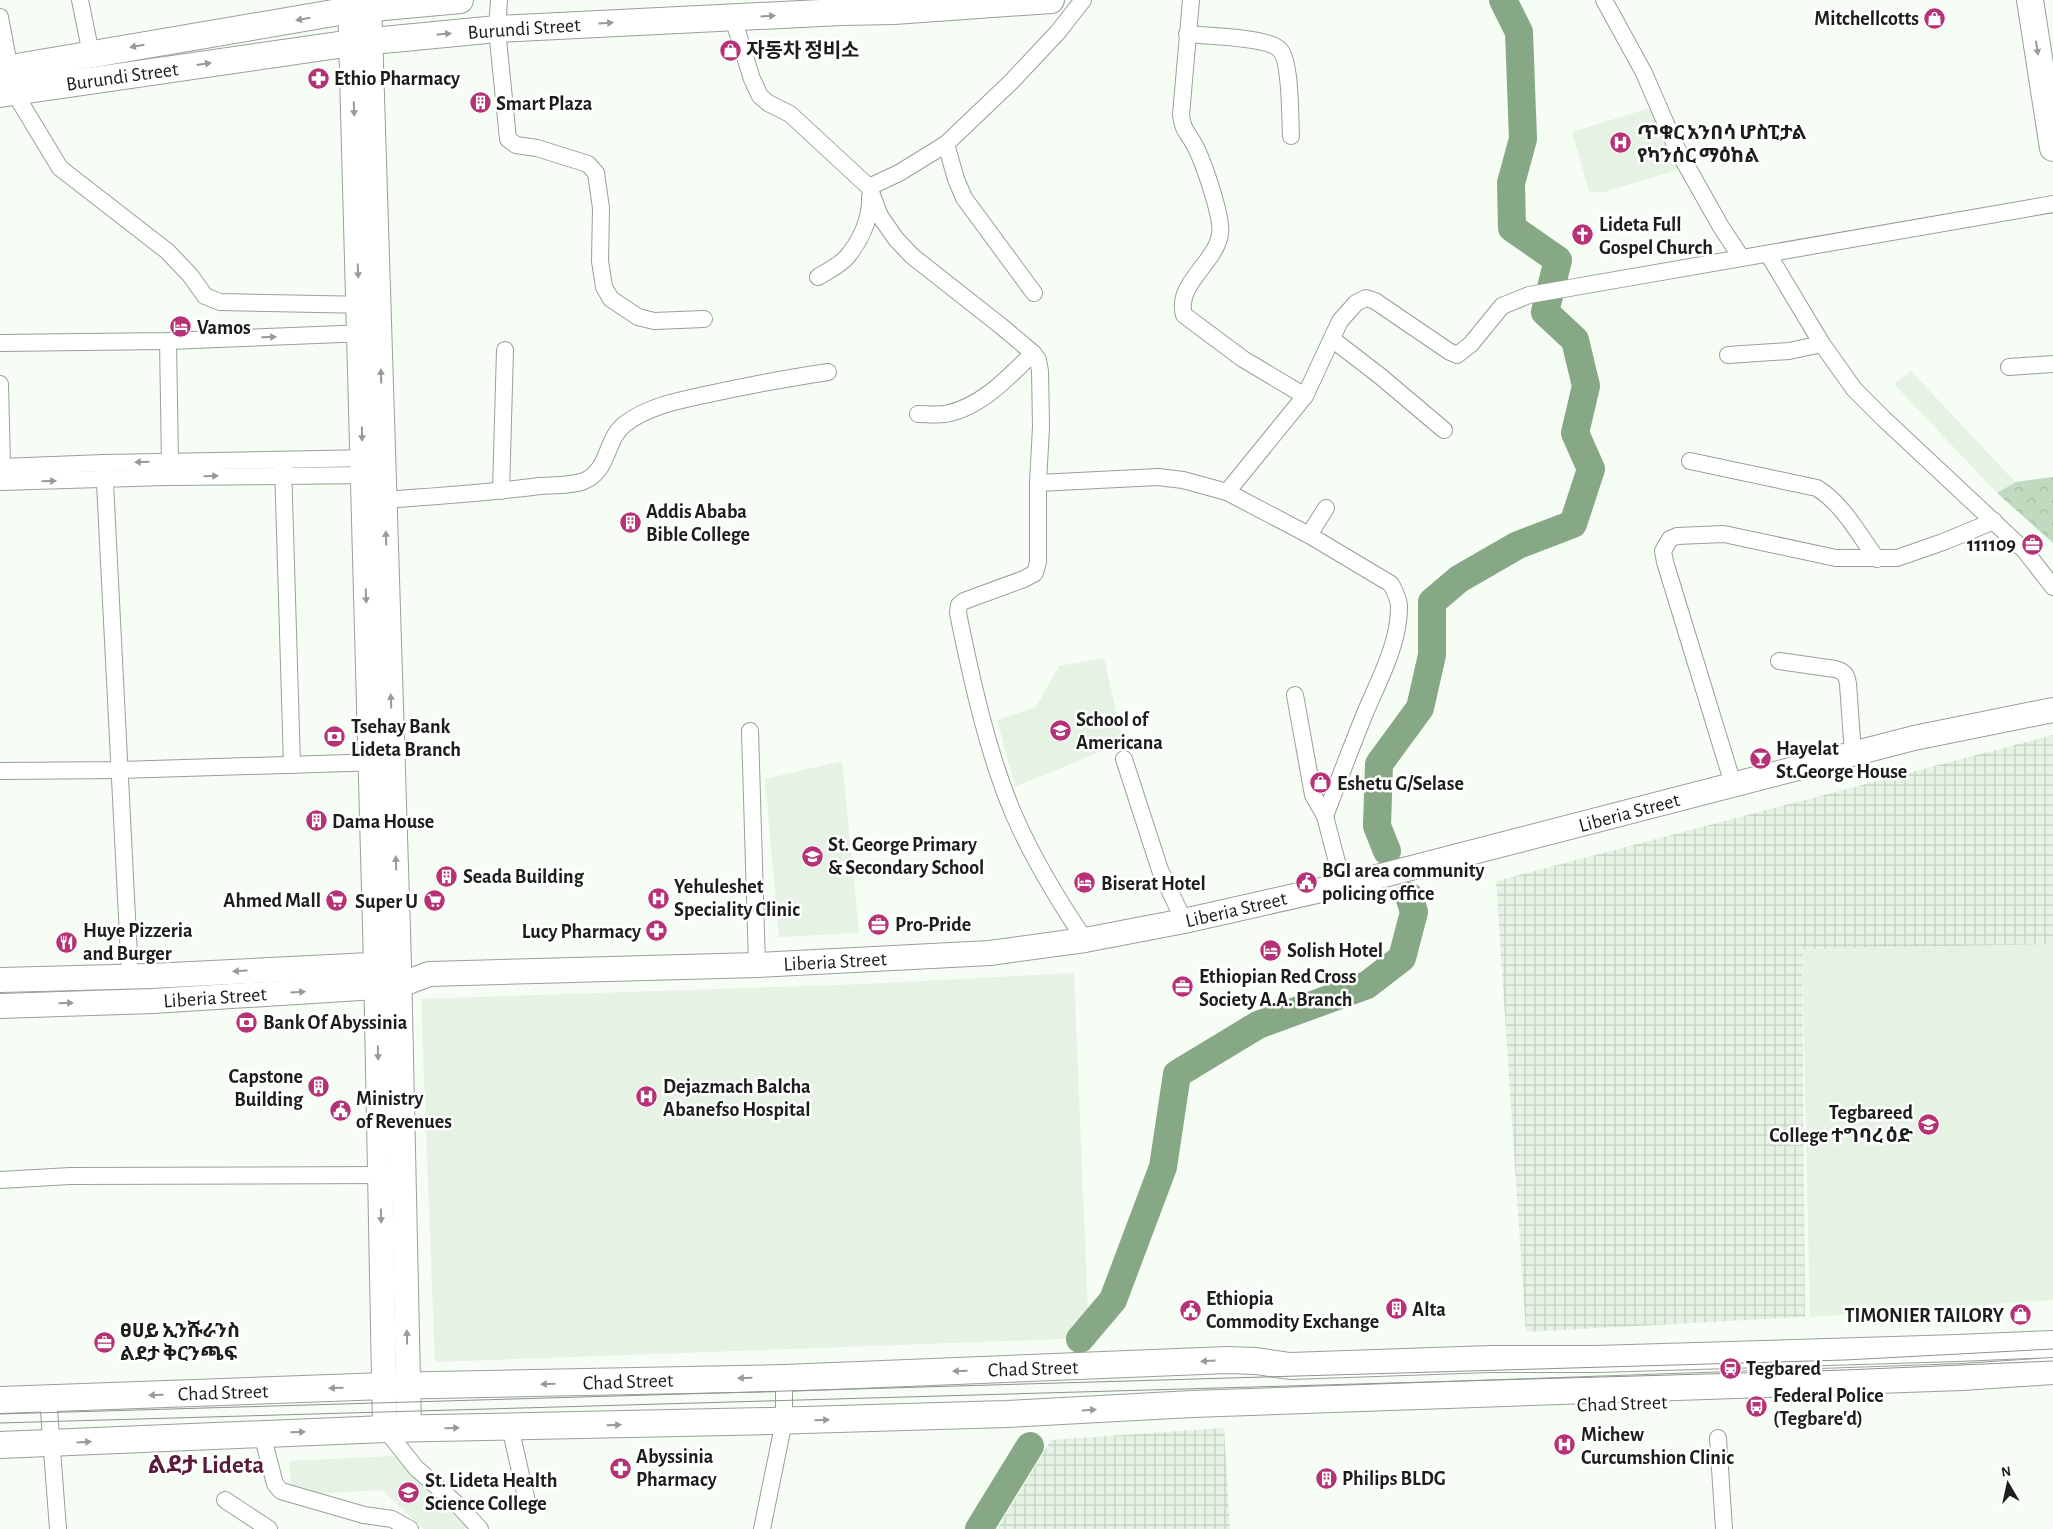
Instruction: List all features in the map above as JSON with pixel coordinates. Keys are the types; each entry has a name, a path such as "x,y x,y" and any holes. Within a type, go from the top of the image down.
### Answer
{"main road":[{"name":"Burundi Street","path":"6,81 91,54 360,4 460,0"},
{"name":"Burundi Street","path":"6,81 497,29 733,18 894,6 1051,0"},
{"path":"2030,0 2053,148"},
{"name":"Chad Street","path":"1256,1361 1290,1355 2053,1332"},
{"name":"Chad Street","path":"0,1400 396,1386 784,1378 1227,1360 1256,1361 1290,1366 1490,1359 1596,1359 2053,1344"},
{"name":"Chad Street","path":"0,1445 262,1434 397,1434 510,1427 1007,1414 1192,1404 1943,1378 2053,1371"},
{"name":"Chad Street","path":"1192,1404 1244,1416 1275,1417 1367,1412 2053,1388"}],"street":[{"path":"80,0 91,54"},
{"path":"499,0 497,29 508,139 516,145 537,148 588,164 596,174 601,208 600,261 604,286 611,299 638,317 654,320 704,319"},
{"path":"869,187 899,173 946,144 1011,82 1058,32 1083,0"},
{"path":"1191,0 1181,115 1182,125 1195,146 1201,161 1218,213 1220,234 1213,252 1184,296 1182,306 1184,315 1243,359 1305,396"},
{"path":"1604,0 1644,73 1676,147 1741,257"},
{"path":"360,4 382,762 400,975 404,1175 396,1386"},
{"path":"0,17 6,81 60,168 166,252 190,274 205,296 220,302 369,305"},
{"path":"733,18 752,79 760,96 768,103 790,114 869,187 880,216 896,239 912,256 1033,353 1038,360 1040,371 1041,427 1038,483 1038,562 1035,573 1024,579 964,601 959,605 958,613 992,750 1013,814 1053,892 1086,940"},
{"path":"1188,34 1269,42 1281,50 1287,68 1291,136"},
{"path":"946,144 956,179 964,198 1014,263 1034,293"},
{"path":"818,277 847,257 864,230 871,211 869,187"},
{"path":"1227,492 1305,396 1340,321 1356,303 1366,298 1375,300 1457,355 1471,344 1502,306 1529,295 2053,204"},
{"path":"1768,254 1822,344 1854,389 1994,520 2024,551 2053,587"},
{"path":"0,343 168,341 370,333"},
{"path":"1332,339 1380,376 1444,430"},
{"path":"168,341 170,462"},
{"path":"1728,355 1789,351 1822,344"},
{"path":"501,491 505,350"},
{"path":"918,414 944,414 967,406 1009,377 1033,353"},
{"path":"2009,367 2053,364"},
{"path":"385,500 501,491 583,481 596,473 600,468 612,440 623,425 638,415 679,400 755,384 828,372"},
{"path":"0,384 1,472 373,467"},
{"path":"1690,461 1817,488 1829,495 1837,504 1877,559"},
{"path":"105,471 170,462 283,468"},
{"path":"373,467 385,500 382,762 376,976 380,1174 396,1386 397,1434 416,1468 459,1506 480,1529"},
{"path":"283,468 292,765"},
{"path":"105,471 130,976"},
{"path":"1038,483 1158,477 1183,480 1227,492 1309,535 1391,584 1399,604 1396,629 1381,678 1343,767 1325,816"},
{"path":"1309,535 1326,508"},
{"path":"1733,784 1665,562 1663,551 1665,544 1677,536 1724,534 1836,558 1897,558 1915,554 1994,520"},
{"path":"1780,661 1835,669 1845,674 1848,684 1853,754"},
{"path":"1295,696 1311,788 1325,816 1343,884"},
{"name":"Liberia Street","path":"0,980 130,976 376,976 757,965 990,953 1086,940 1184,921 1402,871 1914,738 2053,710"},
{"path":"750,731 757,965"},
{"path":"1124,759 1160,870 1184,921"},
{"path":"0,771 120,770 382,762"},
{"name":"Liberia Street","path":"0,1006 153,1001 376,976"},
{"path":"38,979 39,1004"},
{"path":"0,1180 70,1176 404,1175"},
{"path":"762,1529 784,1421 784,1378"},
{"path":"48,1397 58,1529"},
{"path":"510,1427 526,1497"},
{"path":"262,1434 275,1484 281,1491 364,1516 392,1520 410,1529"},
{"path":"1718,1438 1724,1529"},
{"path":"225,1500 269,1529"}],"shaded area":[{"name":"ጥቁር አንበሳ ሆስፒታል የካንሰር ማዕከል","path":"1650,108 1680,169 1601,193 1589,191 1572,132"},
{"path":"1911,371 2016,482 1997,493 1894,384"},
{"name":"School of Americana","path":"1104,658 1123,742 1015,787 997,720 1036,707 1059,666"},
{"path":"2053,735 2053,944 1802,949 1805,1317 1526,1332 1496,881"},
{"name":"St. George Primary & Secondary School","path":"842,761 859,933 779,937 765,779"},
{"name":"Tegbareed College ተግባረ ዕድ","path":"2053,944 2053,1300 1810,1317 1802,949"},
{"name":"Dejazmach Balcha Abanefso Hospital","path":"1074,973 1089,1338 435,1362 421,999 865,984"},
{"path":"1224,1428 1230,1529 997,1529 1051,1440"},
{"name":"St. Lideta Health Science College","path":"395,1456 469,1525 464,1529 424,1529 382,1490 292,1495 289,1461"}],"green space":[{"path":"2053,477 2053,543 1997,493 2016,482"}],"waterway":[{"path":"1387,851 1377,826 1379,764 1420,708 1432,655 1432,602 1459,579 1518,545 1573,524 1591,469 1575,433 1586,386 1575,340 1545,312 1558,260 1512,228 1511,183 1523,139 1519,32 1503,0"},
{"path":"1080,1339 1113,1300 1163,1167 1177,1074 1258,1025 1367,985 1402,958 1414,912 1409,896"},
{"path":"979,1529 1030,1446"}],"tram line":[{"path":"0,1414 1845,1360 2053,1349"},
{"path":"0,1423 1845,1370 2053,1361"}],"place":[{"name":"Mitchellcotts","path":"1935,18"},
{"name":"자동차 정비소","path":"730,50"},
{"name":"Ethio Pharmacy","path":"318,78"},
{"name":"Smart Plaza","path":"480,103"},
{"name":"ጥቁር አንበሳ ሆስፒታል የካንሰር ማዕከል","path":"1621,143"},
{"name":"Lideta Full Gospel Church","path":"1583,235"},
{"name":"Vamos","path":"181,327"},
{"name":"Addis Ababa Bible College","path":"630,522"},
{"name":"111109","path":"2032,544"},
{"name":"School of Americana","path":"1060,731"},
{"name":"Tsehay Bank Lideta Branch","path":"335,737"},
{"name":"Hayelat St.George House","path":"1760,759"},
{"name":"Eshetu G/Selase","path":"1321,783"},
{"name":"Dama House","path":"316,821"},
{"name":"St. George Primary & Secondary School","path":"812,856"},
{"name":"Seada Building","path":"447,876"},
{"name":"BGI area community policing office","path":"1306,882"},
{"name":"Biserat Hotel","path":"1085,883"},
{"name":"Yehuleshet Speciality Clinic","path":"658,898"},
{"name":"Ahmed Mall","path":"337,900"},
{"name":"Super U","path":"434,901"},
{"name":"Pro-Pride","path":"879,924"},
{"name":"Lucy Pharmacy","path":"657,931"},
{"name":"Huye Pizzeria and Burger","path":"67,942"},
{"name":"Solish Hotel","path":"1271,950"},
{"name":"Ethiopian Red Cross Society A.A. Branch","path":"1183,987"},
{"name":"Bank Of Abyssinia","path":"247,1022"},
{"name":"Capstone Building","path":"319,1087"},
{"name":"Dejazmach Balcha Abanefso Hospital","path":"647,1097"},
{"name":"Ministry of Revenues","path":"340,1110"},
{"name":"Tegbareed College ተግባረ ዕድ","path":"1929,1124"},
{"name":"Alta","path":"1396,1309"},
{"name":"Ethiopia Commodity Exchange","path":"1190,1310"},
{"name":"TIMONIER TAILORY","path":"2020,1315"},
{"name":"ፀሀይ ኢንሹራንስ ልደታ ቅርንጫፍ","path":"104,1342"},
{"name":"Tegbared","path":"1730,1368"},
{"name":"Federal Police (Tegbare'd)","path":"1757,1407"},
{"name":"Michew Curcumshion Clinic","path":"1565,1445"},
{"name":"Abyssinia Pharmacy","path":"620,1468"},
{"name":"Philips BLDG","path":"1326,1478"},
{"name":"St. Lideta Health Science College","path":"409,1492"}],"district":[{"name":"ልደታ Lideta","path":"206,1464"}]}
